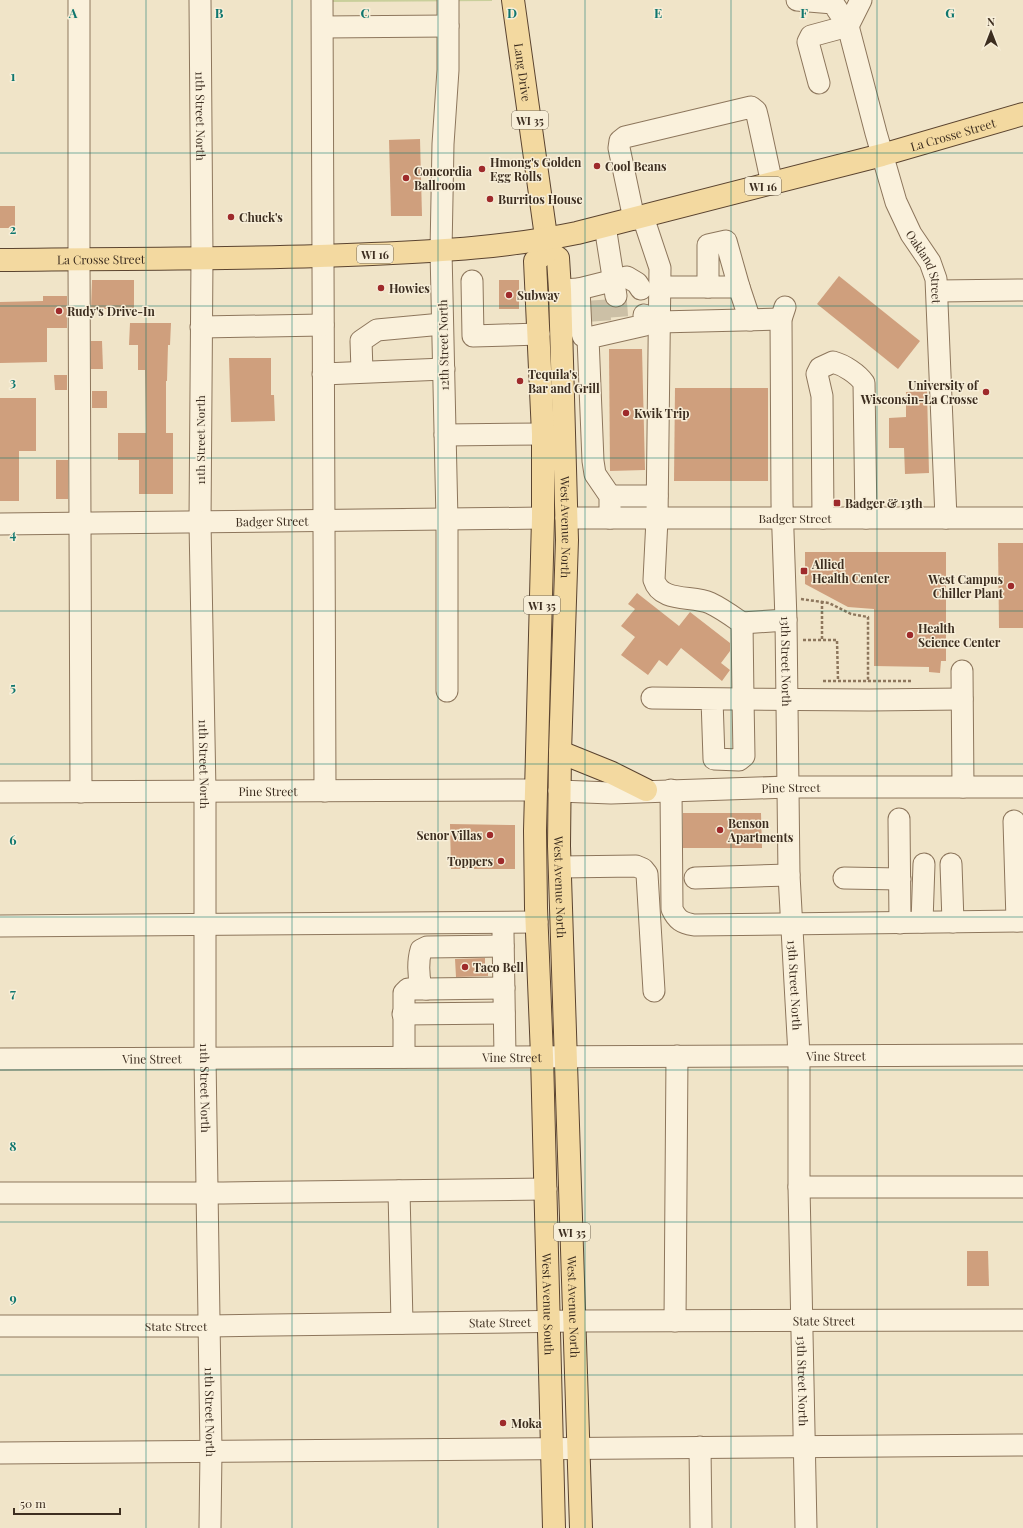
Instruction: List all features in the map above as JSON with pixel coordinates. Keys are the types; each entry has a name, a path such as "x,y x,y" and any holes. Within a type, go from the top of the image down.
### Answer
{"main road":[{"name":"Lang Drive","path":"513,0 547,245"},
{"name":"La Crosse Street","path":"882,155 1023,114"},
{"name":"WI 16","path":"202,258 323,256 547,245 605,226 882,155"},
{"name":"West Avenue North","path":"542,1056 537,922 536,790 543,518 543,434 536,261 547,245 558,258 612,288 564,383 566,518 559,791 560,867 581,1528"},
{"name":"La Crosse Street","path":"0,260 202,258"},
{"path":"560,752 646,790"},
{"name":"West Avenue South","path":"542,1056 554,1528"}],"street":[{"path":"79,0 78,259 81,792"},
{"name":"11th Street North","path":"200,0 202,258 200,522 205,792 205,1057 211,1451 210,1528"},
{"path":"322,0 325,791"},
{"name":"12th Street North","path":"447,691 447,520 441,251 448,0"},
{"name":"Oakland Street","path":"797,0 833,3 848,26 882,155 902,216 930,262 938,291 946,518"},
{"path":"819,83 808,42 811,36 848,26 861,0"},
{"path":"323,27 448,26"},
{"path":"708,287 708,244 726,242 750,320 622,326 583,336 581,330 612,288 660,268 638,218 619,148 620,141 625,137 751,107 756,111 772,184"},
{"path":"605,226 612,288 622,326 657,496 654,580 656,587 661,592 671,595 710,603 742,623 786,620"},
{"path":"472,281 473,336"},
{"path":"612,288 739,287"},
{"path":"938,291 1023,290"},
{"name":"13th Street North","path":"750,320 783,313 783,529 786,620 789,875 799,1055 799,1187 806,1528"},
{"path":"202,327 323,325"},
{"path":"610,518 610,496 595,474 590,382 622,326"},
{"path":"362,371 361,341 377,330 443,330 473,336 539,334"},
{"path":"823,518 822,396 817,374 820,368 833,362 840,364 861,378 864,383 866,518"},
{"path":"323,374 362,371 444,369"},
{"path":"564,383 590,382"},
{"path":"445,435 543,434"},
{"path":"565,439 592,439"},
{"path":"610,496 657,496"},
{"name":"Badger Street","path":"0,524 543,518"},
{"name":"Badger Street","path":"566,518 657,519 783,529 823,518 1023,518"},
{"path":"712,699 714,759 739,760 744,756 742,623"},
{"path":"962,671 963,787"},
{"path":"652,698 787,700 962,699"},
{"name":"Pine Street","path":"559,791 612,793 646,790 788,787 1023,787"},
{"name":"Pine Street","path":"0,792 536,790"},
{"path":"671,790 672,909 676,918 684,924 694,925 1020,921 1014,821"},
{"path":"899,819 900,922"},
{"path":"922,922 924,864"},
{"path":"951,864 953,922"},
{"path":"560,867 636,866 647,874 654,991"},
{"path":"647,874 671,873"},
{"path":"695,878 789,875"},
{"path":"844,878 900,879"},
{"path":"502,922 505,1056"},
{"path":"0,926 537,922"},
{"path":"426,988 421,986 420,980 421,950 427,947 503,946"},
{"path":"404,1057 404,993 408,989 504,988"},
{"path":"403,1014 504,1013"},
{"name":"Vine Street","path":"0,1059 1023,1055"},
{"path":"675,1321 677,1056"},
{"path":"799,1187 1023,1187"},
{"path":"0,1193 546,1190"},
{"path":"399,1191 402,1323"},
{"name":"State Street","path":"0,1326 208,1326 549,1321 1023,1320"},
{"path":"0,1453 1023,1445"},
{"path":"700,1447 700,1528"}],"path":[{"path":"800,599 829,602 851,614 868,617 869,700"},
{"path":"822,601 822,640"},
{"path":"800,640 837,640 838,680"}],"green space":[{"path":"332,0 492,0 492,1 332,2"}],"building":[{"name":"Concordia Ballroom","path":"420,139 422,216 391,216 389,140"},
{"path":"0,206 15,206 15,228 0,228"},
{"path":"839,276 920,341 898,369 817,304"},
{"path":"92,280 134,280 134,309 91,309"},
{"name":"Subway","path":"499,280 519,280 519,309 499,309"},
{"path":"43,296 67,296 67,328 47,328 47,362 0,363 0,302 43,301"},
{"path":"130,323 171,323 166,381 166,433 173,433 173,494 139,494 139,460 118,460 118,433 146,433 145,370 138,370 138,345 129,345"},
{"path":"91,341 102,341 103,369 91,369"},
{"name":"Kwik Trip","path":"609,349 642,349 645,470 610,471"},
{"path":"229,358 271,358 271,395 274,395 275,421 231,422"},
{"path":"54,375 67,375 67,390 55,390"},
{"path":"675,388 768,388 768,481 674,481"},
{"path":"92,391 107,391 107,408 92,408"},
{"path":"927,391 929,473 905,474 904,448 889,448 889,418 906,417 906,392"},
{"path":"0,398 36,398 36,451 19,451 19,501 0,501"},
{"path":"56,460 68,460 68,499 56,499"},
{"name":"West Campus Chiller Plant","path":"998,543 1023,543 1023,628 999,628"},
{"name":"Health Science Center","path":"805,552 946,552 946,661 941,661 940,673 929,672 929,667 874,666 874,609 848,607 805,584"},
{"path":"637,593 679,626 690,612 730,643 730,651 721,663 730,670 722,681 681,648 667,666 659,660 648,675 621,655 635,637 621,626 635,609 628,604"},
{"name":"Benson Apartments","path":"683,813 761,813 762,848 683,848"},
{"path":"450,824 515,825 515,869 451,869"},
{"path":"485,958 485,968 488,968 488,976 456,977 455,959"},
{"path":"967,1251 988,1251 989,1286 967,1286"}],"tunnel":[{"path":"616,296 618,322"},
{"path":"599,300 601,326"}],"place":[{"name":"Cool Beans","path":"597,166"},
{"name":"Hmong's Golden Egg Rolls","path":"482,169"},
{"name":"Concordia Ballroom","path":"406,178"},
{"name":"Burritos House","path":"490,199"},
{"name":"Chuck's","path":"231,217"},
{"name":"Howies","path":"381,288"},
{"name":"Subway","path":"509,295"},
{"name":"Rudy's Drive-In","path":"59,311"},
{"name":"Tequila's Bar and Grill","path":"520,381"},
{"name":"University of Wisconsin-La Crosse","path":"986,392"},
{"name":"Kwik Trip","path":"626,413"},
{"name":"Badger & 13th","path":"837,503"},
{"name":"Allied Health Center","path":"804,571"},
{"name":"West Campus Chiller Plant","path":"1011,586"},
{"name":"Health Science Center","path":"910,635"},
{"name":"Benson Apartments","path":"720,830"},
{"name":"Senor Villas","path":"490,835"},
{"name":"Toppers","path":"501,861"},
{"name":"Taco Bell","path":"465,967"},
{"name":"Moka","path":"503,1423"}]}
